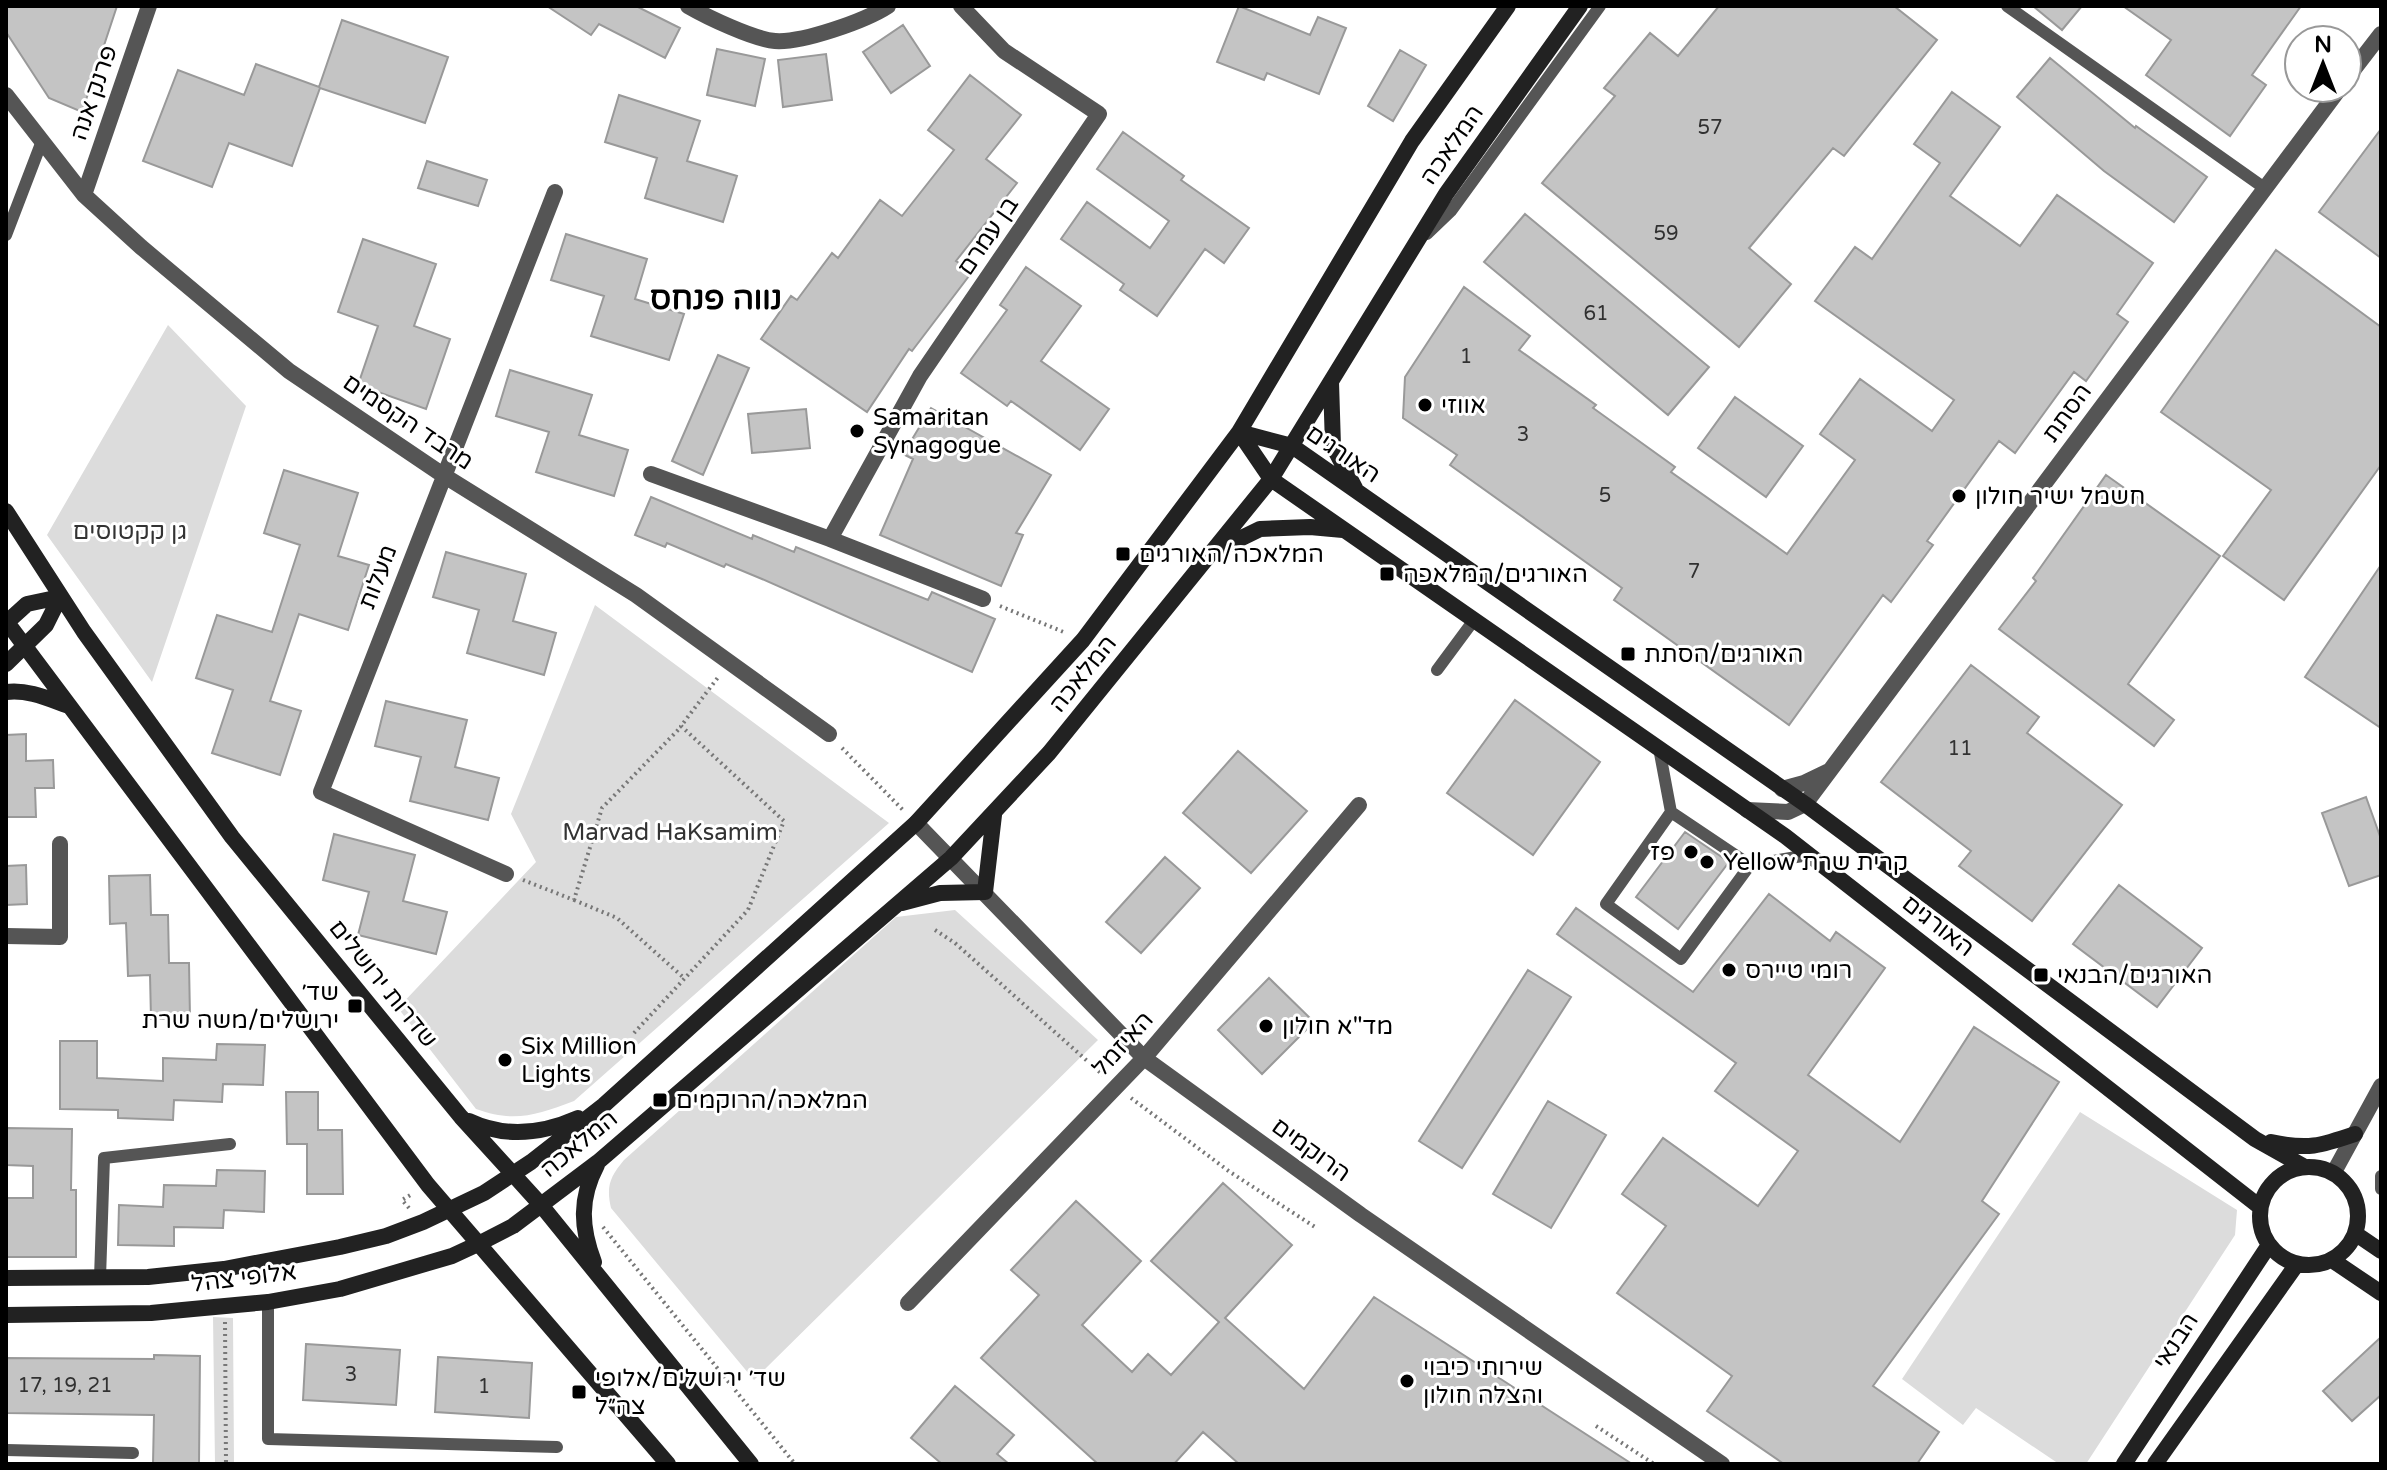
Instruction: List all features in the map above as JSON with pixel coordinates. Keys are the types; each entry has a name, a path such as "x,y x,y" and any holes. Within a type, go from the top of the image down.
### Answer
{"main road":[{"name":"המלאכה","path":"450,1210 515,1174 604,1105 916,823 1083,640 1239,432 1412,141 1508,6"},
{"name":"המלאכה","path":"480,1243 513,1226 598,1162 951,858 994,815 1049,753 1271,479 1446,194 1580,6"},
{"path":"1331,382 1333,446 1357,493"},
{"name":"האורגים","path":"1239,432 1292,446 1805,804 2255,1139 2303,1166"},
{"name":"האורגים","path":"1239,432 1271,479 1747,810 2260,1207"},
{"name":"שדרות ירושלים","path":"6,511 60,597 232,837 461,1117 541,1205 751,1464"},
{"path":"1214,552 1260,529 1310,527 1345,530"},
{"path":"60,597 27,604 6,622 428,1185 668,1464"},
{"path":"6,664 46,625 60,597"},
{"path":"6,692 42,696 66,705"},
{"path":"897,904 940,893 985,892 994,815"},
{"path":"461,1117 499,1131 533,1132 552,1129 604,1105"},
{"path":"2255,1139 2296,1147 2317,1147 2355,1134"},
{"path":"598,1162 584,1198 584,1235 598,1275"},
{"path":"2303,1166 2334,1172 2348,1184 2356,1199 2359,1217 2356,1234 2346,1249 2332,1260 2315,1265 2297,1264 2281,1257 2269,1245 2259,1220 2265,1192 2288,1171 2303,1166"},
{"name":"אלופי צהל","path":"6,1278 148,1277 224,1269 340,1247 423,1222 450,1210"},
{"path":"2356,1234 2381,1251"},
{"name":"אלופי צהל","path":"6,1315 136,1313 268,1302 340,1289 396,1274 452,1256 480,1243"},
{"name":"הבנאי","path":"2124,1464 2269,1245"},
{"path":"2332,1260 2381,1293"},
{"path":"2155,1464 2297,1264"}],"street":[{"name":"פרנק אנה","path":"84,195 149,6"},
{"path":"688,6 713,20 774,41 815,36 888,6"},
{"name":"בן עמרם","path":"830,539 920,376 1099,114 1004,51 961,6"},
{"path":"2363,57 2381,34"},
{"name":"מרבד הקסמים","path":"6,95 84,195 289,371 443,475 636,595 829,734"},
{"name":"הסתת","path":"1805,804 2328,104"},
{"name":"מעלות","path":"506,874 321,792 555,192"},
{"path":"651,474 983,599"},
{"name":"הסתת","path":"1782,789 1804,783 1834,768"},
{"path":"1747,810 1788,812 1805,804"},
{"name":"האיזמל","path":"908,1303 1144,1058 1359,805"},
{"name":"הרוקמים","path":"916,823 1144,1058 1361,1215 1722,1464"},
{"path":"6,936 60,937 60,844"},
{"path":"2334,1172 2381,1086"}],"lane":[{"path":"1416,245 1451,211 1600,6"},
{"path":"2007,6 2263,187"},
{"path":"6,235 42,141"},
{"path":"1437,670 1474,620"},
{"path":"1659,748 1671,812 1750,865 1808,855"},
{"path":"1671,812 1606,904 1681,959 1750,865"},
{"path":"100,1278 104,1158 230,1144"},
{"path":"2381,1176 2381,1189"},
{"path":"268,1302 268,1439 557,1447"},
{"path":"6,1450 133,1453"}],"path":[{"path":"983,599 1083,640"},
{"path":"574,900 602,808 681,726 729,662"},
{"path":"634,1033 748,910 784,821 681,726"},
{"path":"829,734 916,823"},
{"path":"506,874 617,918 684,978"},
{"path":"935,930 955,943 1117,1087 1230,1172 1315,1227"},
{"path":"423,1222 402,1200 428,1185"},
{"path":"584,1215 605,1229 795,1464"},
{"path":"225,1307 226,1464"},
{"path":"1596,1426 1654,1464"}],"green space":[{"name":"גן קקטוסים","path":"168,325 246,406 152,682 47,535"},
{"name":"Marvad HaKsamim","path":"595,605 889,823 574,1101 525,1116 502,1116 476,1109 398,1008 536,862 511,814"},
{"path":"955,910 1098,1040 754,1380 611,1208 609,1188 612,1177 624,1160 896,917"},
{"path":"2080,1112 2237,1210 2235,1235 2086,1464 2059,1464 1976,1408 1963,1425 1902,1379"},
{"path":"213,1317 233,1318 234,1464 215,1464"}],"building":[{"path":"6,6 117,6 82,112 49,98 6,32"},
{"path":"547,6 636,6 680,28 665,58 599,24 591,35"},
{"path":"1239,6 1310,35 1318,17 1346,28 1319,94 1267,73 1264,80 1217,62"},
{"path":"1719,6 1894,6 1937,40 1844,156 1833,148 1749,248 1791,284 1739,347 1542,183 1615,96 1604,88 1650,33 1678,56"},
{"path":"2033,6 2082,6 2062,30"},
{"path":"2123,6 2301,6 2288,24 2283,24 2283,31 2252,75 2266,85 2230,136 2146,75 2171,40"},
{"path":"342,20 448,57 425,123 320,88 292,166 229,143 212,187 143,161 178,70 244,95 256,64 319,87"},
{"path":"903,25 930,66 891,93 863,52"},
{"path":"717,49 765,59 755,106 707,95"},
{"path":"1400,50 1426,65 1393,121 1368,106"},
{"path":"826,54 832,100 783,107 778,60"},
{"path":"2050,58 2135,128 2207,177 2174,222 2104,171 2017,97"},
{"path":"970,75 1021,115 986,159 1017,183 956,261 972,272 912,351 909,349 867,412 761,339 791,296 797,300 832,253 838,258 880,200 902,216 954,150 928,130"},
{"path":"1952,92 2000,127 1950,196 2020,246 2057,195 2153,263 2117,314 2128,322 2086,381 2074,372 2015,453 1999,441 1927,541 1933,545 1891,602 1883,595 1789,725 1614,600 1622,588 1450,465 1457,455 1403,418 1405,377 1464,287 1530,336 1519,350 1675,467 1671,472 1787,554 1855,460 1820,434 1860,379 1932,431 1954,400 1815,301 1855,247 1872,259 1940,163 1914,144"},
{"path":"619,95 700,121 687,161 737,176 723,222 645,198 657,158 605,142"},
{"path":"2381,129 2381,258 2319,212"},
{"path":"1123,132 1184,176 1181,180 1249,228 1224,263 1205,249 1157,316 1120,290 1124,284 1061,239 1087,202 1150,248 1169,221 1097,169"},
{"path":"427,161 487,180 478,206 418,188"},
{"path":"1525,214 1709,367 1668,415 1484,262"},
{"path":"566,234 647,259 635,299 684,314 669,360 591,336 604,296 551,280"},
{"path":"363,239 436,264 414,326 450,339 426,409 358,385 378,326 338,312"},
{"path":"2276,250 2381,327 2381,465 2284,600 2223,556 2271,490 2161,412"},
{"path":"1026,267 1081,306 1041,361 1109,409 1080,450 1011,401 1007,406 961,373 1007,310 1000,305"},
{"path":"718,355 749,368 703,475 672,461"},
{"path":"510,370 592,395 579,435 628,450 614,496 536,472 549,432 496,416"},
{"path":"1735,397 1803,446 1766,497 1698,448"},
{"path":"931,408 1051,475 1016,533 1023,535 1001,586 880,535 913,459 903,454"},
{"path":"806,409 810,448 752,453 748,414"},
{"path":"284,470 358,493 338,556 369,565 348,630 299,614 270,701 301,711 280,775 212,753 233,690 196,678 217,615 272,632 300,545 264,533"},
{"path":"2106,475 2220,556 2128,684 2174,720 2154,746 1999,629 2036,581 2033,578"},
{"path":"651,497 752,539 753,535 794,552 796,547 928,600 932,592 995,619 972,672 726,564 724,567 667,543 665,547 635,535"},
{"path":"446,552 526,574 513,621 556,633 544,675 467,653 479,610 433,597"},
{"path":"2381,565 2381,728 2305,677"},
{"path":"1971,665 2039,717 2027,733 2122,805 2032,921 1959,866 1971,851 1881,782"},
{"path":"1515,700 1600,762 1533,855 1447,793"},
{"path":"386,701 467,720 455,767 499,778 488,820 410,801 421,757 375,746"},
{"path":"26,734 26,761 53,760 54,788 35,788 36,817 6,817 6,735"},
{"path":"1238,751 1307,811 1251,873 1183,813"},
{"path":"2366,797 2381,839 2381,875 2349,886 2322,813"},
{"path":"1685,832 1729,862 1678,929 1636,897"},
{"path":"334,834 415,855 403,901 447,912 436,954 358,935 369,892 323,880"},
{"path":"1165,857 1200,888 1141,953 1106,922"},
{"path":"26,865 27,904 6,905 6,866"},
{"path":"150,875 151,915 168,915 169,963 189,963 190,1018 151,1019 150,975 128,976 126,923 110,924 109,876"},
{"path":"2119,885 2202,948 2157,1007 2073,944"},
{"path":"1769,894 1830,941 1836,932 1885,968 1808,1075 1900,1142 1974,1027 2059,1082 1982,1201 1999,1214 1873,1386 1939,1432 1917,1464 1784,1464 1707,1411 1732,1376 1617,1293 1666,1226 1622,1194 1663,1138 1758,1206 1798,1151 1715,1091 1736,1063 1557,934 1576,908 1693,992"},
{"path":"1528,970 1571,997 1462,1168 1419,1141"},
{"name":"מד\"א חולון","path":"1269,978 1314,1022 1262,1074 1218,1030"},
{"path":"60,1041 97,1041 97,1078 163,1081 163,1058 216,1060 217,1044 265,1045 263,1085 223,1084 222,1102 174,1100 173,1120 118,1118 118,1110 60,1109"},
{"path":"286,1092 318,1092 318,1130 342,1130 343,1194 307,1194 307,1144 287,1144"},
{"path":"1548,1101 1606,1135 1551,1228 1493,1194"},
{"path":"6,1128 72,1129 71,1190 76,1190 76,1257 6,1257 6,1198 33,1198 33,1166 6,1165"},
{"path":"217,1170 265,1171 264,1212 224,1210 223,1228 174,1227 174,1246 118,1245 119,1205 163,1207 164,1185 216,1186"},
{"path":"1223,1183 1292,1245 1225,1318 1304,1389 1374,1297 1632,1464 1239,1464 1203,1432 1174,1464 1098,1464 981,1358 1039,1295 1011,1270 1076,1201 1141,1261 1082,1325 1132,1372 1148,1354 1171,1375 1219,1322 1151,1261"},
{"path":"2381,1337 2381,1395 2352,1421 2323,1391"},
{"path":"306,1344 400,1350 396,1405 303,1400"},
{"path":"154,1355 200,1356 199,1464 153,1464 154,1415 6,1413 6,1358 154,1359"},
{"path":"438,1357 532,1363 529,1418 435,1412"},
{"path":"955,1386 1014,1435 997,1454 1009,1464 942,1464 911,1438"}],"place":[{"name":"אווזי","path":"1425,405"},
{"name":"Samaritan Synagogue","path":"857,431"},
{"name":"חשמל ישיר חולון","path":"1959,496"},
{"name":"המלאכה/האורגים","path":"1123,554"},
{"name":"האורגים/המלאכה","path":"1387,574"},
{"name":"האורגים/הסתת","path":"1628,654"},
{"name":"פז","path":"1691,852"},
{"name":"Yellow קרית שרת","path":"1707,862"},
{"name":"רומי טיירס","path":"1729,970"},
{"name":"האורגים/הבנאי","path":"2041,975"},
{"name":"שד׳ ירושלים/משה שרת","path":"355,1006"},
{"name":"מד\"א חולון","path":"1266,1026"},
{"name":"Six Million Lights","path":"505,1060"},
{"name":"המלאכה/הרוקמים","path":"660,1100"},
{"name":"שירותי כיבוי והצלה חולון","path":"1407,1381"},
{"name":"שד׳ ירושלים/אלופי צה״ל","path":"579,1392"}],"district":[{"name":"נווה פנחס","path":"716,299"}]}
